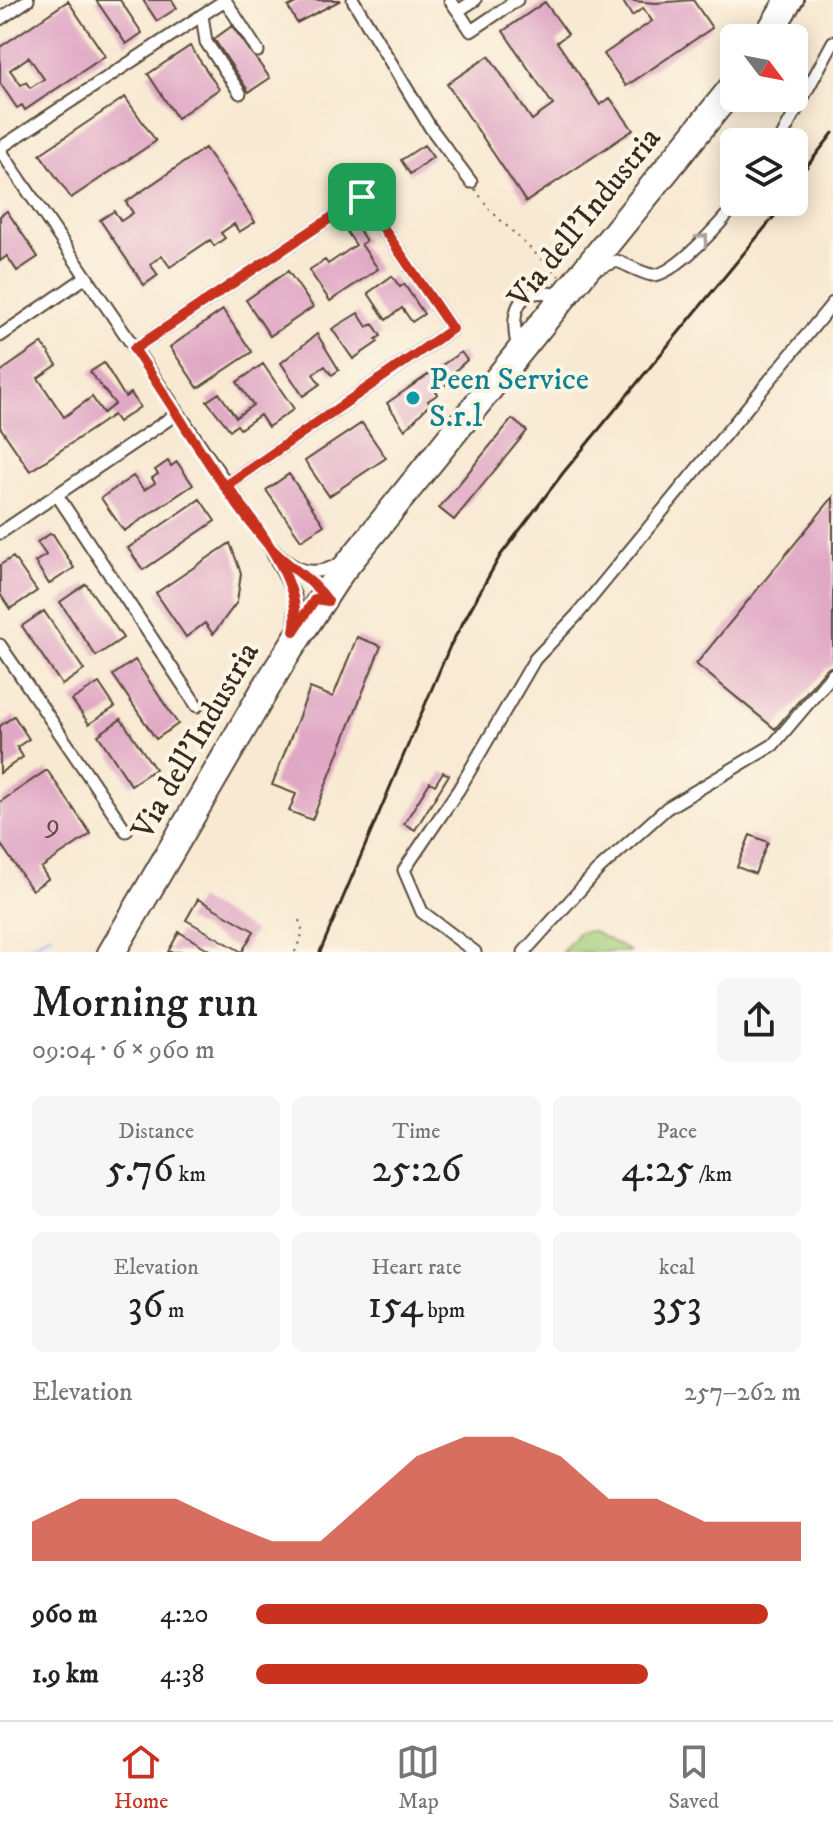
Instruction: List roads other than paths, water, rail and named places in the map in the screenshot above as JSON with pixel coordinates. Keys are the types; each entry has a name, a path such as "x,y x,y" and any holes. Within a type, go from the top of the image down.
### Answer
{"main road":[{"path":"767,24 782,0"},
{"path":"781,24 796,0"},
{"name":"Via dell'Industria","path":"119,952 288,663 340,563 720,93"},
{"name":"Via dell'Industria","path":"105,952 294,631 386,523 721,112"}],"street":[{"path":"0,19 28,0"},
{"path":"258,51 225,0 0,149 269,546 290,584 297,607 294,631"},
{"path":"353,0 430,127 471,182"},
{"path":"450,0 471,31 517,0"},
{"path":"458,11 475,0"},
{"path":"202,15 206,42 240,93"},
{"path":"787,128 833,42"},
{"path":"134,349 362,197 452,329 227,485"},
{"path":"593,271 612,261 650,274 663,273 695,248 725,216"},
{"path":"0,336 86,277"},
{"path":"517,345 513,328 518,304 526,295 543,291 558,295"},
{"path":"475,952 422,912 404,870 459,789 539,653 577,615 833,303"},
{"path":"0,533 178,413"},
{"path":"57,495 197,706"},
{"path":"269,546 321,597"},
{"path":"290,566 320,572 340,563"},
{"path":"290,584 321,597"},
{"path":"0,645 126,831"},
{"path":"524,952 597,871 667,808 773,745 833,674"}],"waterway":[{"path":"19,952 51,935"}],"railway":[{"path":"808,165 833,133"},
{"path":"320,952 450,646 500,556 563,473 774,216"}],"place":[{"name":"Peen Service S.r.l","path":"413,398"}]}
